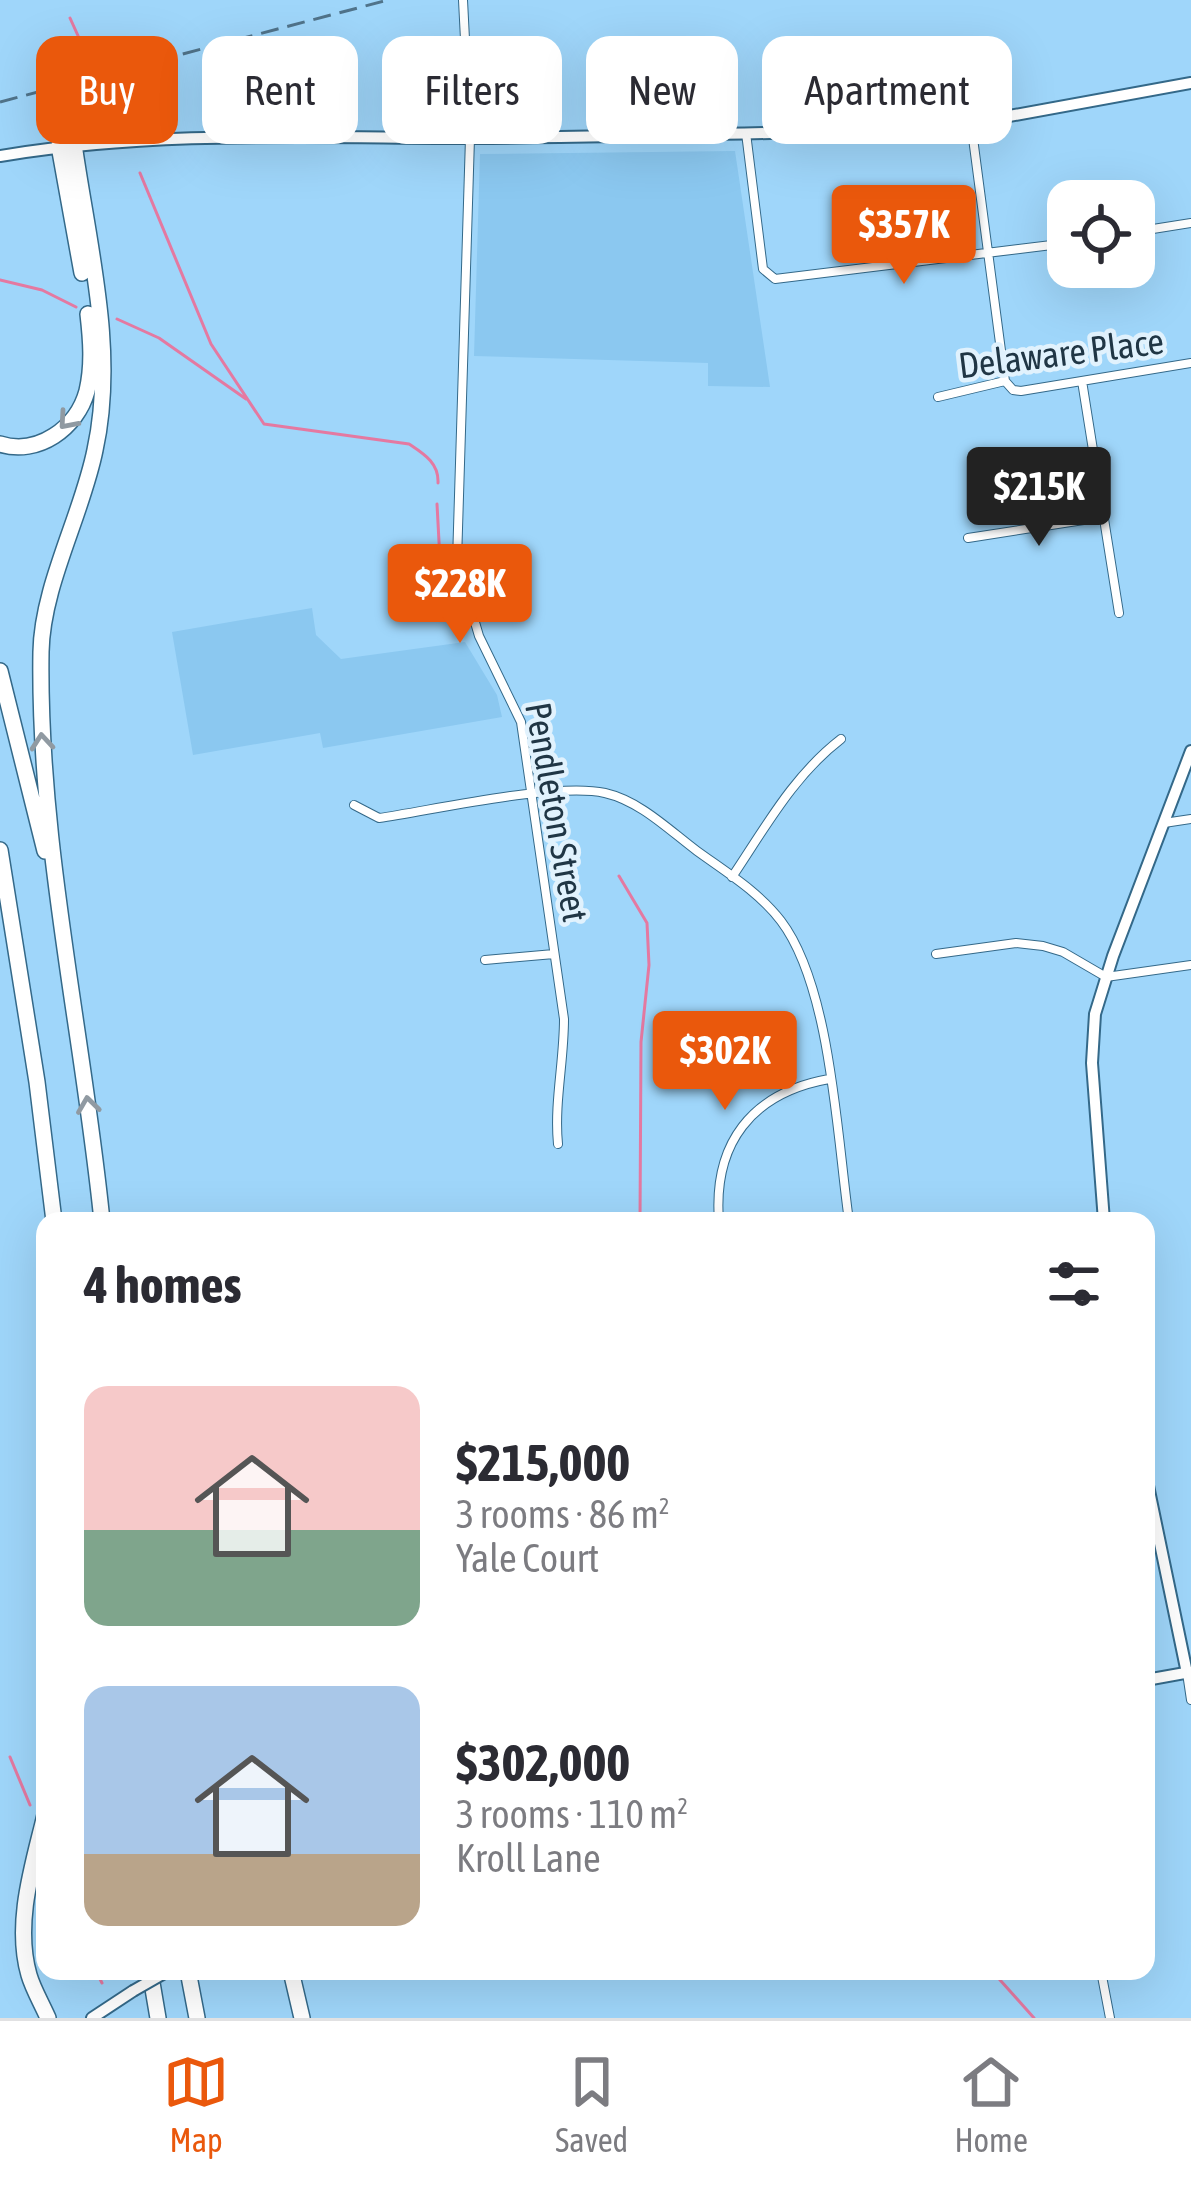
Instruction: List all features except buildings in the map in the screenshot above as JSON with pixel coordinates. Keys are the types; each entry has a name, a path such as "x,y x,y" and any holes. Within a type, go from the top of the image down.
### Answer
{"highway":[{"path":"0,444 14,449 42,445 64,429 86,397 92,350 67,145"},
{"path":"67,145 105,359 104,402 95,454 41,644 40,726 58,900 101,1212"},
{"path":"0,671 58,900"},
{"path":"0,850 53,1212"},
{"path":"0,911 16,943"},
{"path":"36,1856 24,1943 30,1978 48,2018"},
{"path":"152,1980 158,2018"},
{"path":"190,1980 197,2018"},
{"path":"293,1980 302,2018"}],"main road":[{"path":"1012,115 1191,83"},
{"path":"562,136 762,133"},
{"path":"0,156 67,145 208,136 382,137"},
{"path":"1103,1212 1092,1042 1095,1014 1191,751"},
{"path":"1155,1517 1189,1672 1155,1678"},
{"path":"92,2018 152,1980"}],"street":[{"name":"Pendleton Street","path":"463,0 465,36"},
{"path":"746,133 763,269 770,277 1047,245"},
{"name":"Pendleton Street","path":"470,144 457,561 479,636 521,722 564,1019 564,1065 555,1114 558,1144"},
{"path":"973,144 1005,381"},
{"path":"1155,229 1191,223"},
{"name":"Delaware Place","path":"938,397 1005,381 1013,390 1022,391 1191,363"},
{"path":"1082,381 1119,614"},
{"path":"968,538 1104,517"},
{"path":"732,877 793,785 841,739"},
{"path":"354,805 379,818 532,796 602,792 632,803 732,877 780,920 802,954 818,1006 848,1212"},
{"path":"1164,823 1191,819"},
{"path":"936,954 1016,943 1043,946 1106,977 1191,965"},
{"path":"484,960 554,954"},
{"path":"718,1212 719,1176 740,1128 778,1095 829,1079"},
{"path":"1189,1672 1191,1700"},
{"path":"1103,1980 1110,2018"}],"shaded area":[{"path":"735,151 770,387 708,386 708,363 474,356 480,154"},
{"path":"312,608 316,635 341,659 465,642 497,695 502,717 323,748 320,733 193,755 172,632"}],"waterway":[{"path":"70,18 78,36"},
{"path":"140,173 211,344 264,424 409,444 433,465 438,483"},
{"path":"0,280 42,290 76,307"},
{"path":"117,319 159,338 246,399"},
{"path":"437,504 442,598"},
{"path":"619,876 647,923 640,1212"},
{"path":"10,1757 30,1805"},
{"path":"1000,1980 1034,2018"}],"railway":[{"path":"0,102 388,0"}]}
